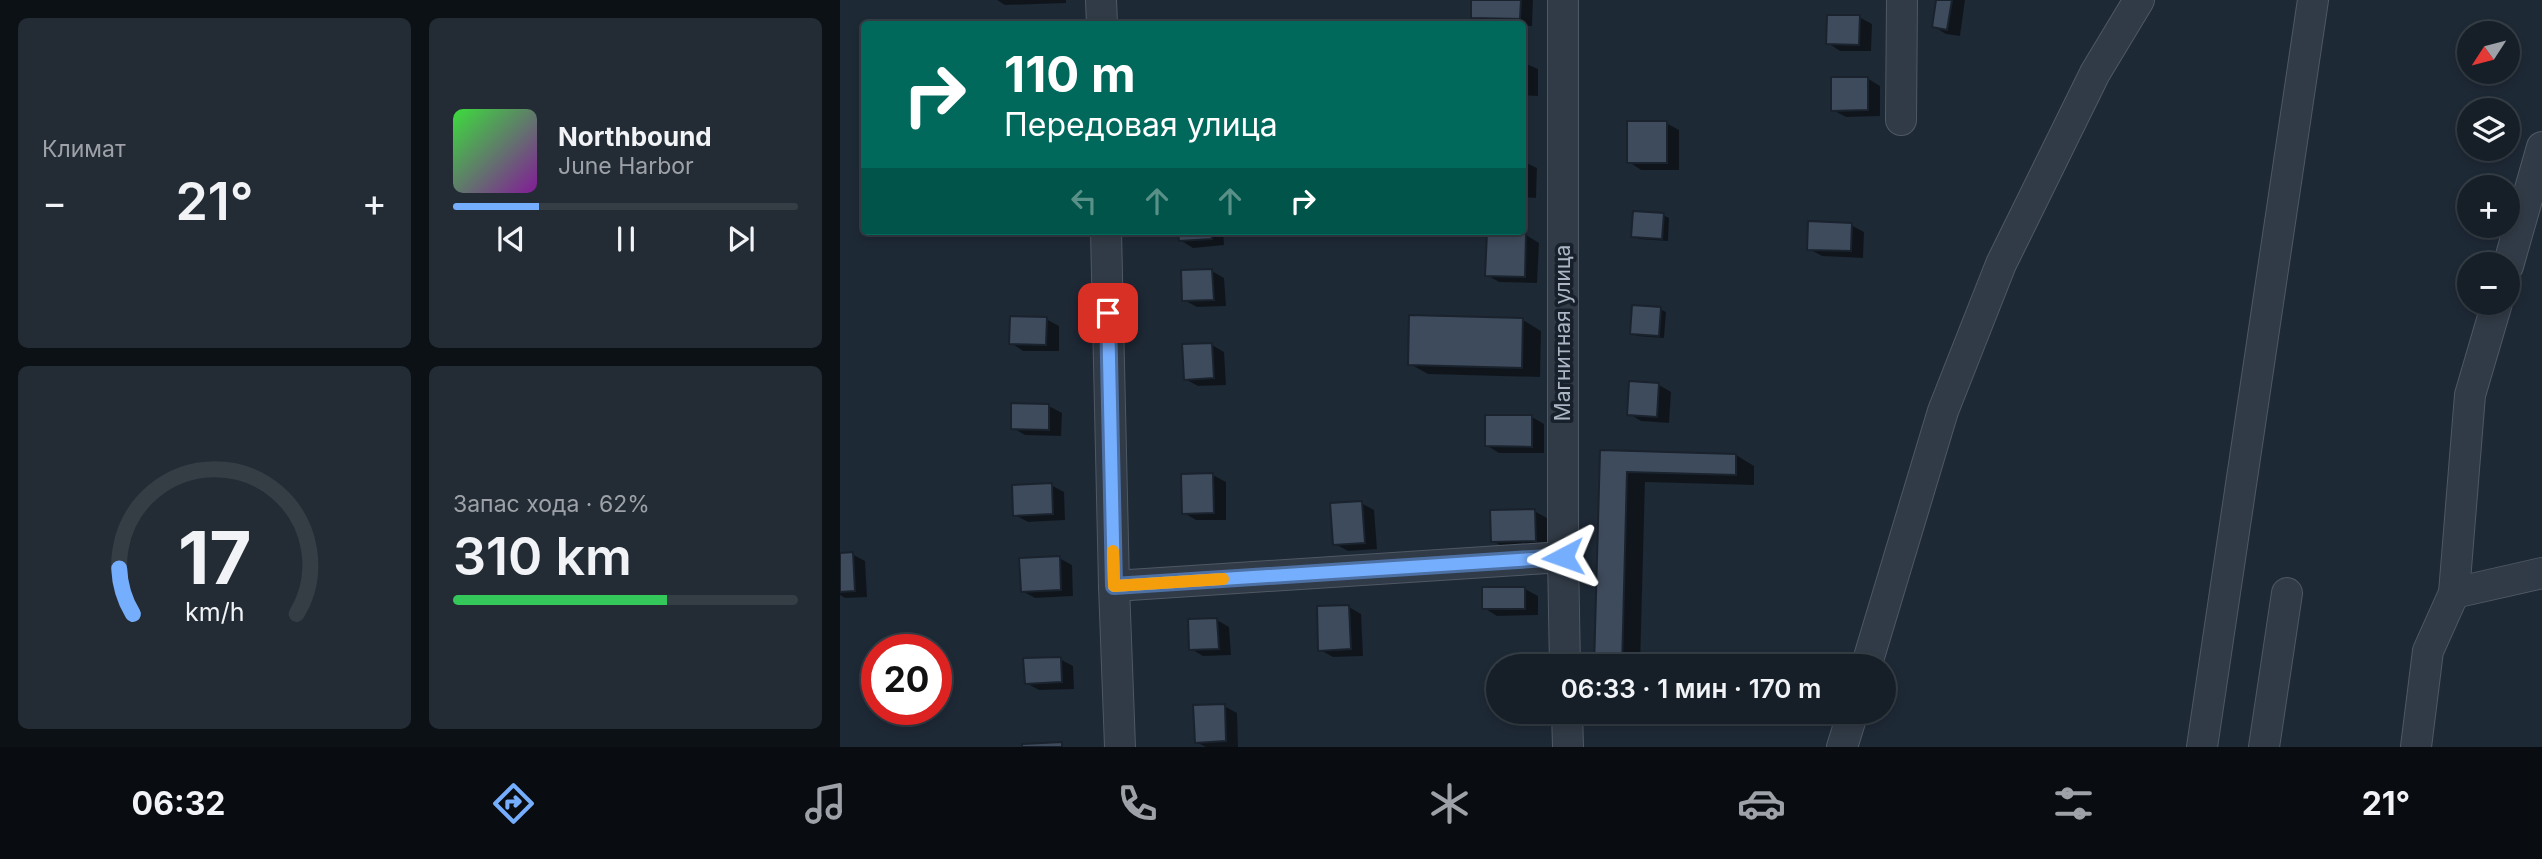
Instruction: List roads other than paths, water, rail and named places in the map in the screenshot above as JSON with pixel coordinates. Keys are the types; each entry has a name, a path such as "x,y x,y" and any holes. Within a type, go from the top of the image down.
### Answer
{"street":[{"path":"1101,0 1102,21"},
{"name":"Магнитная улица","path":"1563,0 1563,557 1566,654"},
{"path":"1901,120 1902,0"},
{"path":"1870,654 1943,411 2001,264 2095,73 2139,0"},
{"path":"2202,747 2313,0"},
{"path":"2512,252 2542,147"},
{"path":"1106,235 1114,586 1121,747"},
{"path":"2416,747 2428,651 2454,593 2470,395 2493,315"},
{"path":"1114,586 1563,557"},
{"path":"2454,593 2542,573"},
{"path":"2264,747 2287,593"},
{"path":"1567,724 1567,747"},
{"path":"1842,747 1849,724"}]}
